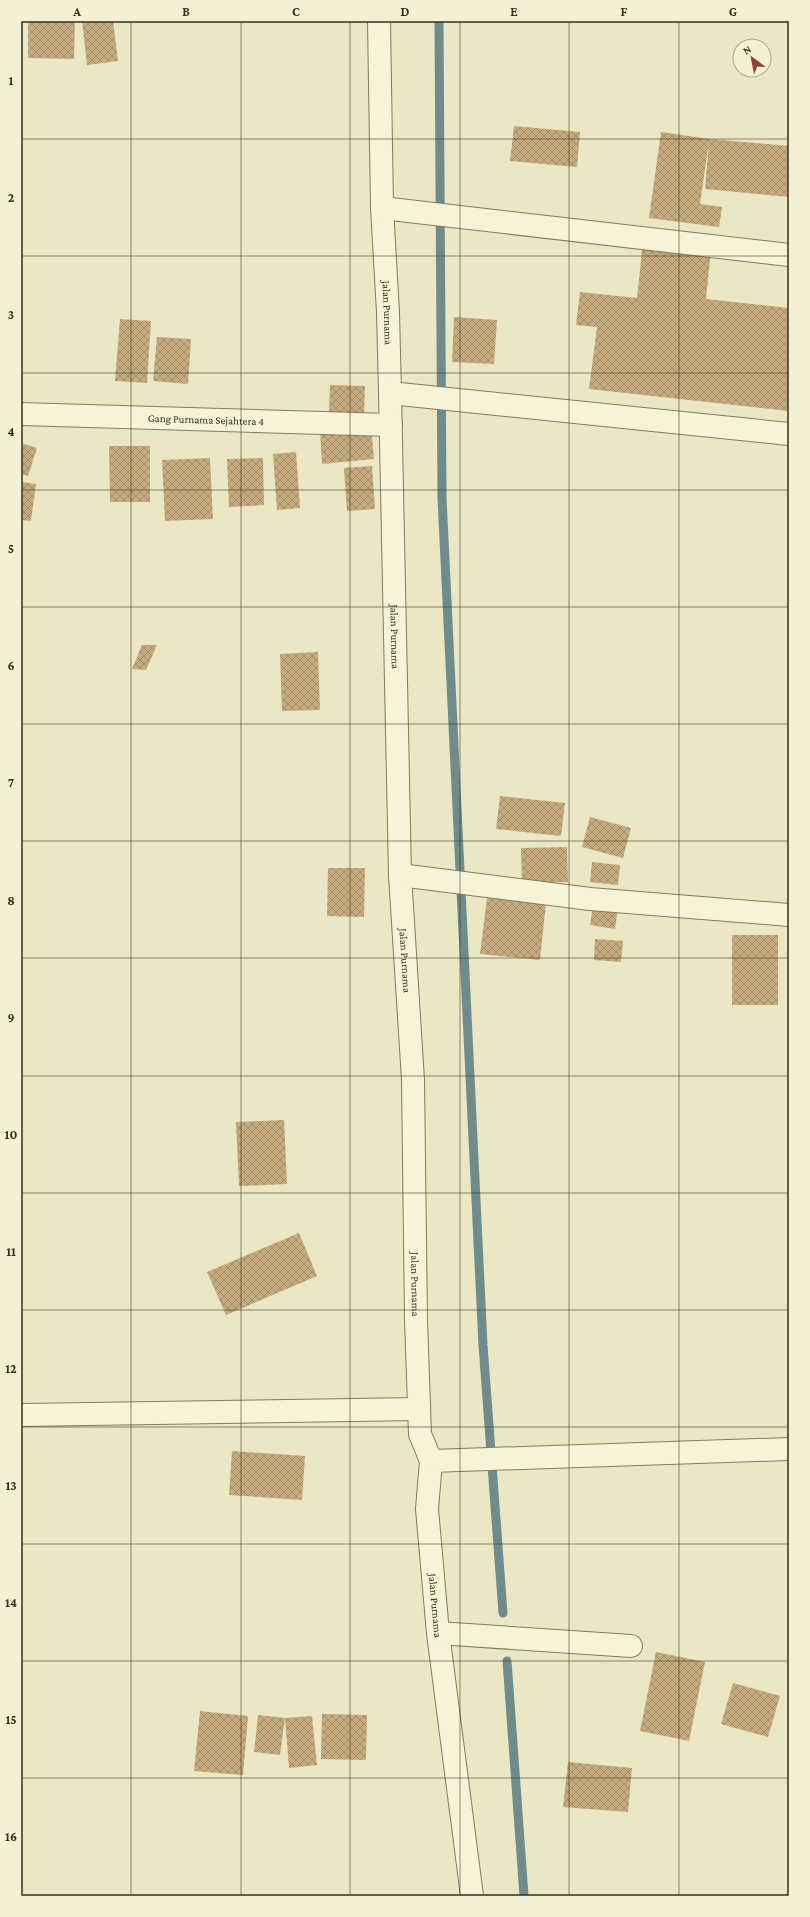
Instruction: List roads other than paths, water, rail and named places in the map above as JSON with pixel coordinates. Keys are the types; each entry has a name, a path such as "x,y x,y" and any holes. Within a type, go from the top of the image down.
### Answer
{"street":[{"name":"Jalan Purnama","path":"379,21 383,208 392,393 391,425 401,875 413,1080 420,1434 431,1460 427,1509 438,1633 472,1896"},
{"path":"383,208 789,255"},
{"path":"392,393 789,434"},
{"name":"Gang Purnama Sejahtera 4","path":"21,414 391,425"},
{"path":"401,875 590,899 789,915"},
{"path":"21,1415 419,1409"},
{"path":"431,1460 789,1449"},
{"path":"438,1633 631,1646"}],"waterway":[{"path":"439,21 442,498 483,1345 503,1613"},
{"path":"507,1661 524,1896"}]}
